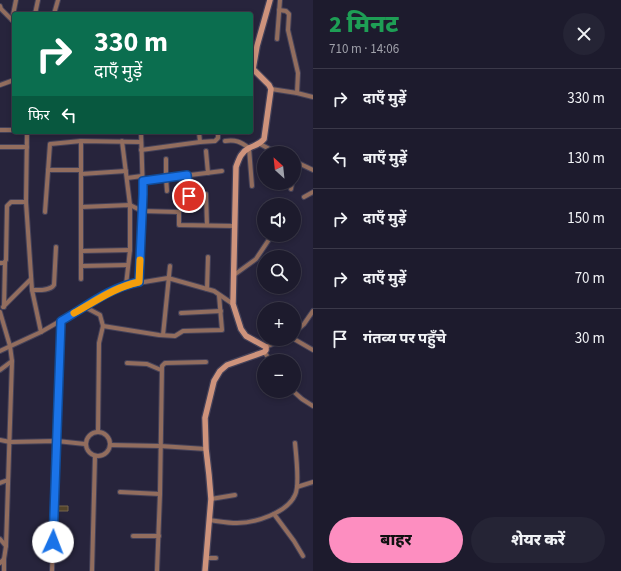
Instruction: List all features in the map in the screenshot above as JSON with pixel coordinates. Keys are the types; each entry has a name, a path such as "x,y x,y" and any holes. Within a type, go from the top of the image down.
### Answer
{"street":[{"path":"14,12 16,0"},
{"path":"35,12 38,0"},
{"path":"55,12 58,0"},
{"path":"253,64 270,0"},
{"path":"276,39 280,0"},
{"path":"0,6 12,20"},
{"path":"279,10 286,11 288,14 288,30 298,73 297,93"},
{"path":"253,70 269,85 271,89 264,139 260,144 242,152 236,168 233,304 238,322 246,336 265,350 267,354"},
{"path":"0,85 12,81"},
{"path":"271,89 313,97"},
{"path":"0,130 12,130"},
{"path":"27,134 26,202 32,290 41,332"},
{"path":"139,282 143,181 141,134"},
{"path":"199,134 200,142"},
{"path":"141,150 217,140 218,134"},
{"path":"225,141 233,140 243,143 250,148"},
{"path":"45,212 50,144 81,141 141,142"},
{"path":"81,141 81,279"},
{"path":"122,141 130,205 130,250 126,285"},
{"path":"260,144 264,146"},
{"path":"0,147 27,147"},
{"path":"250,148 252,186"},
{"path":"206,151 208,172"},
{"path":"166,159 167,191"},
{"path":"301,165 313,170"},
{"path":"48,170 126,172"},
{"path":"143,181 222,171"},
{"path":"187,175 189,196"},
{"path":"127,178 142,176"},
{"path":"304,197 313,192"},
{"path":"206,194 207,225"},
{"path":"4,307 2,299 2,262 6,260 7,206 11,202 26,202"},
{"path":"81,207 130,205 142,211 180,212 179,225 235,226"},
{"path":"234,274 256,259 267,242"},
{"path":"32,290 49,289 54,285 56,247"},
{"path":"81,250 130,250"},
{"path":"206,289 208,257"},
{"path":"81,266 128,265"},
{"path":"163,335 170,266"},
{"path":"0,351 41,332 111,291 139,282 168,278 206,289 233,304"},
{"path":"4,571 12,361 10,346 0,311 32,280"},
{"path":"103,326 175,336 183,331 222,330 219,295"},
{"path":"2,299 9,302"},
{"path":"85,307 100,315 103,326 99,343 98,432"},
{"path":"181,313 221,311"},
{"path":"301,327 313,311"},
{"path":"52,571 61,321"},
{"path":"301,343 313,350"},
{"path":"205,571 211,499 206,448 205,418 214,381 220,371 227,366 272,346"},
{"path":"0,370 12,361"},
{"path":"157,571 160,494 161,370 165,362 206,362"},
{"path":"127,363 147,364 161,370"},
{"path":"301,398 313,406"},
{"path":"102,432 108,437 110,445 107,453 99,457 87,450 85,444 90,434 102,432"},
{"path":"0,440 10,442 57,441 85,444"},
{"path":"209,520 240,523 274,514 289,504 296,494 297,487 295,443"},
{"path":"110,445 206,448"},
{"path":"92,571 95,456"},
{"path":"0,483 8,480"},
{"path":"297,487 313,482"},
{"path":"120,492 160,494"},
{"path":"211,499 235,495"},
{"path":"274,514 303,556"},
{"path":"133,536 159,536"},
{"path":"0,539 6,546"},
{"path":"206,558 216,558"},
{"path":"0,563 4,559"}],"building":[{"path":"68,506 68,511 55,511 55,507"}],"slow traffic":[{"path":"74,313 115,289 139,282 140,260"}],"route":[{"path":"53,542 61,321 115,289 139,282 143,181 187,175 189,196"}]}
